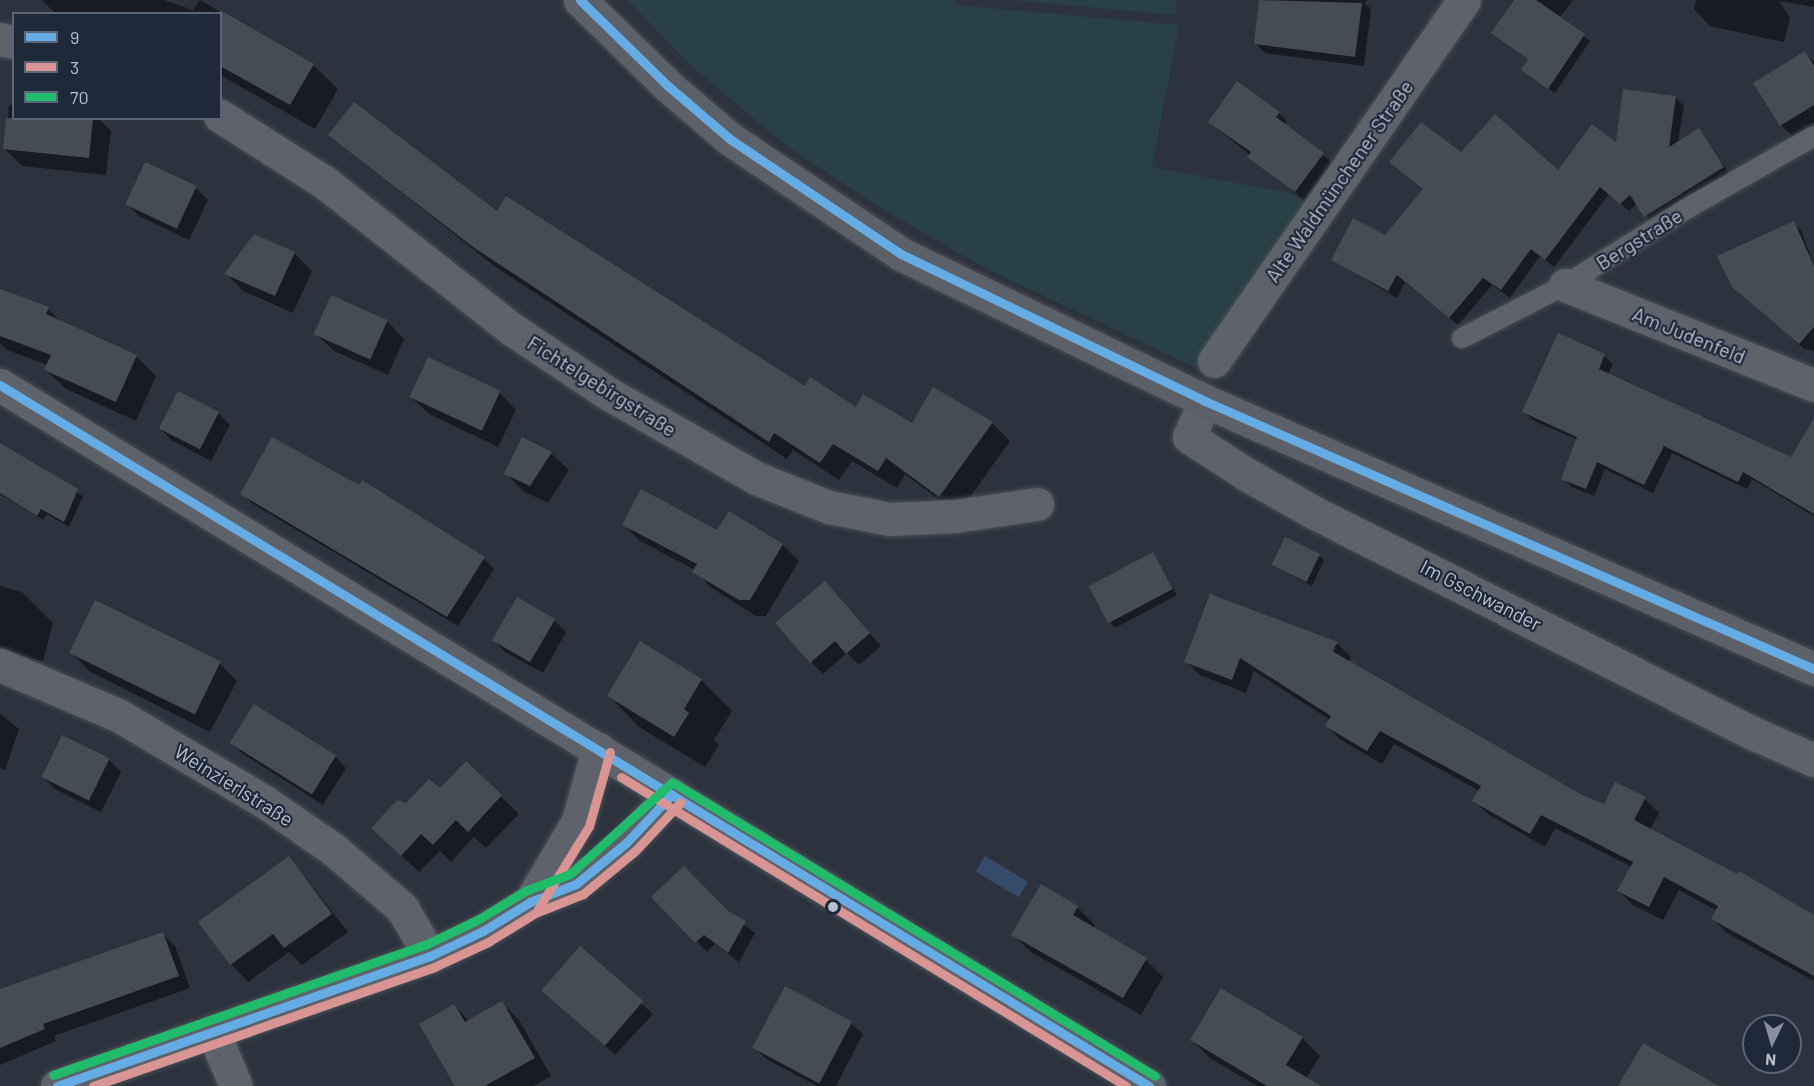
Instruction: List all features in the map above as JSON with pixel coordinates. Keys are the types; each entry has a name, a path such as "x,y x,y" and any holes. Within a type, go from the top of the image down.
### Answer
{"main road":[{"path":"580,0 668,86 730,139 901,254 1205,401 1814,669"}],"street":[{"name":"Alte Waldmünchener Straße","path":"1214,361 1464,0"},
{"name":"Fichtelgebirgstraße","path":"222,117 324,182 513,330 609,394 756,478 829,507 890,519 956,516 1037,504"},
{"name":"Am Judenfeld","path":"1565,285 1814,385"},
{"path":"0,385 1149,1086"},
{"name":"Im Gschwander","path":"1205,401 1189,437 1246,474 1317,514 1753,733 1814,759"},
{"name":"Weinzierlstraße","path":"0,665 118,715 265,802 333,849 402,908 430,956"},
{"path":"530,902 578,820 598,749"},
{"path":"57,1086 214,1034 430,956 483,931 530,902 576,884 626,843 672,794"},
{"path":"214,1034 236,1086"}],"lane":[{"name":"Bergstraße","path":"1462,338 1565,285 1686,209 1814,136"}],"green space":[{"path":"628,0 955,0 955,5 1179,25 1152,167 1294,194 1307,204 1205,348 1198,369 985,268 876,205 785,145 687,62"},
{"path":"1010,0 1177,0 1176,15"}],"water":[{"path":"985,856 1028,882 1019,897 976,871"}],"building":[{"path":"1259,0 1362,3 1355,57 1254,44"},
{"path":"1514,0 1536,0 1585,34 1548,89 1521,70 1528,59 1491,33"},
{"path":"220,10 314,64 290,105 222,67 222,12"},
{"path":"1805,51 1814,66 1814,105 1780,126 1753,83"},
{"path":"1237,81 1280,112 1276,117 1324,153 1295,192 1247,157 1251,152 1208,122"},
{"path":"1623,89 1676,96 1669,147 1699,128 1724,167 1644,217 1630,195 1620,204 1600,187 1545,260 1531,249 1501,290 1483,278 1449,318 1397,275 1388,291 1331,260 1353,218 1385,235 1423,189 1389,162 1421,122 1461,152 1495,114 1558,170 1592,124 1616,142"},
{"path":"354,102 497,211 506,196 805,386 810,377 856,407 863,394 912,423 933,387 993,422 939,497 886,458 878,471 833,444 820,463 774,433 769,442 473,247 328,135"},
{"path":"6,118 12,118 12,120 93,120 89,158 3,149"},
{"path":"145,162 197,186 177,229 125,205"},
{"path":"1794,221 1814,266 1814,327 1799,344 1732,287 1717,256"},
{"path":"254,234 295,252 275,296 224,274"},
{"path":"0,289 49,307 46,314 137,355 116,402 44,370 51,355 0,336"},
{"path":"331,295 388,320 370,360 314,334"},
{"path":"1558,333 1605,354 1599,369 1791,457 1814,418 1814,514 1743,472 1738,482 1664,446 1644,485 1597,462 1586,489 1561,479 1577,437 1522,412"},
{"path":"428,357 501,391 482,431 409,397"},
{"path":"178,391 219,412 200,449 159,428"},
{"path":"272,437 359,485 362,480 485,557 447,617 240,494"},
{"path":"522,437 552,452 530,486 504,474"},
{"path":"0,443 78,489 64,522 41,509 37,516 0,493"},
{"path":"641,489 717,530 729,511 783,544 750,600 739,600 692,572 697,564 622,525"},
{"path":"1285,537 1320,554 1306,582 1271,565"},
{"path":"1153,552 1173,589 1108,623 1089,586"},
{"path":"825,581 870,633 846,654 835,641 810,663 775,623"},
{"path":"1210,594 1338,642 1332,651 1582,795 1604,804 1615,782 1646,797 1634,820 1737,874 1739,871 1814,915 1814,976 1711,919 1718,906 1664,877 1649,907 1617,891 1633,862 1541,815 1530,834 1472,801 1481,786 1380,731 1367,751 1325,726 1331,716 1240,658 1232,680 1184,662"},
{"path":"517,597 555,619 530,662 492,640"},
{"path":"95,600 221,661 195,714 69,653"},
{"path":"640,641 702,679 684,709 689,713 674,737 607,696"},
{"path":"254,704 336,755 312,794 230,743"},
{"path":"62,735 110,758 89,800 41,777"},
{"path":"466,761 502,795 468,832 456,820 433,845 421,834 401,856 371,828 397,800 406,803 429,779 440,788"},
{"path":"289,856 332,914 284,948 273,934 230,965 198,922"},
{"path":"684,866 728,911 746,921 728,953 704,935 695,943 651,897"},
{"path":"1041,884 1078,906 1073,915 1147,958 1123,998 1011,935"},
{"path":"163,932 179,976 43,1024 45,1029 0,1048 0,989"},
{"path":"580,946 643,1001 605,1046 541,991"},
{"path":"785,986 852,1022 819,1083 752,1048"},
{"path":"1221,988 1303,1037 1286,1065 1321,1086 1267,1086 1190,1040"},
{"path":"502,1001 535,1058 485,1086 455,1086 419,1024 454,1004 465,1022"},
{"path":"1643,1043 1719,1086 1618,1086"}],"transit line":[{"name":"9","path":"580,0 668,86 730,139 901,254 1205,401 1814,669"},
{"name":"9","path":"0,385 1149,1086"},
{"name":"3","path":"538,909 589,826 610,752"},
{"name":"3","path":"621,777 1126,1086"},
{"name":"70","path":"53,1075 425,945 477,920 525,891 570,874 672,782 1155,1076"},
{"name":"9","path":"57,1086 430,956 483,931 530,902 576,884 626,843 672,794"},
{"name":"3","path":"93,1086 434,967 488,942 535,913 583,894 635,851 681,802"}]}
